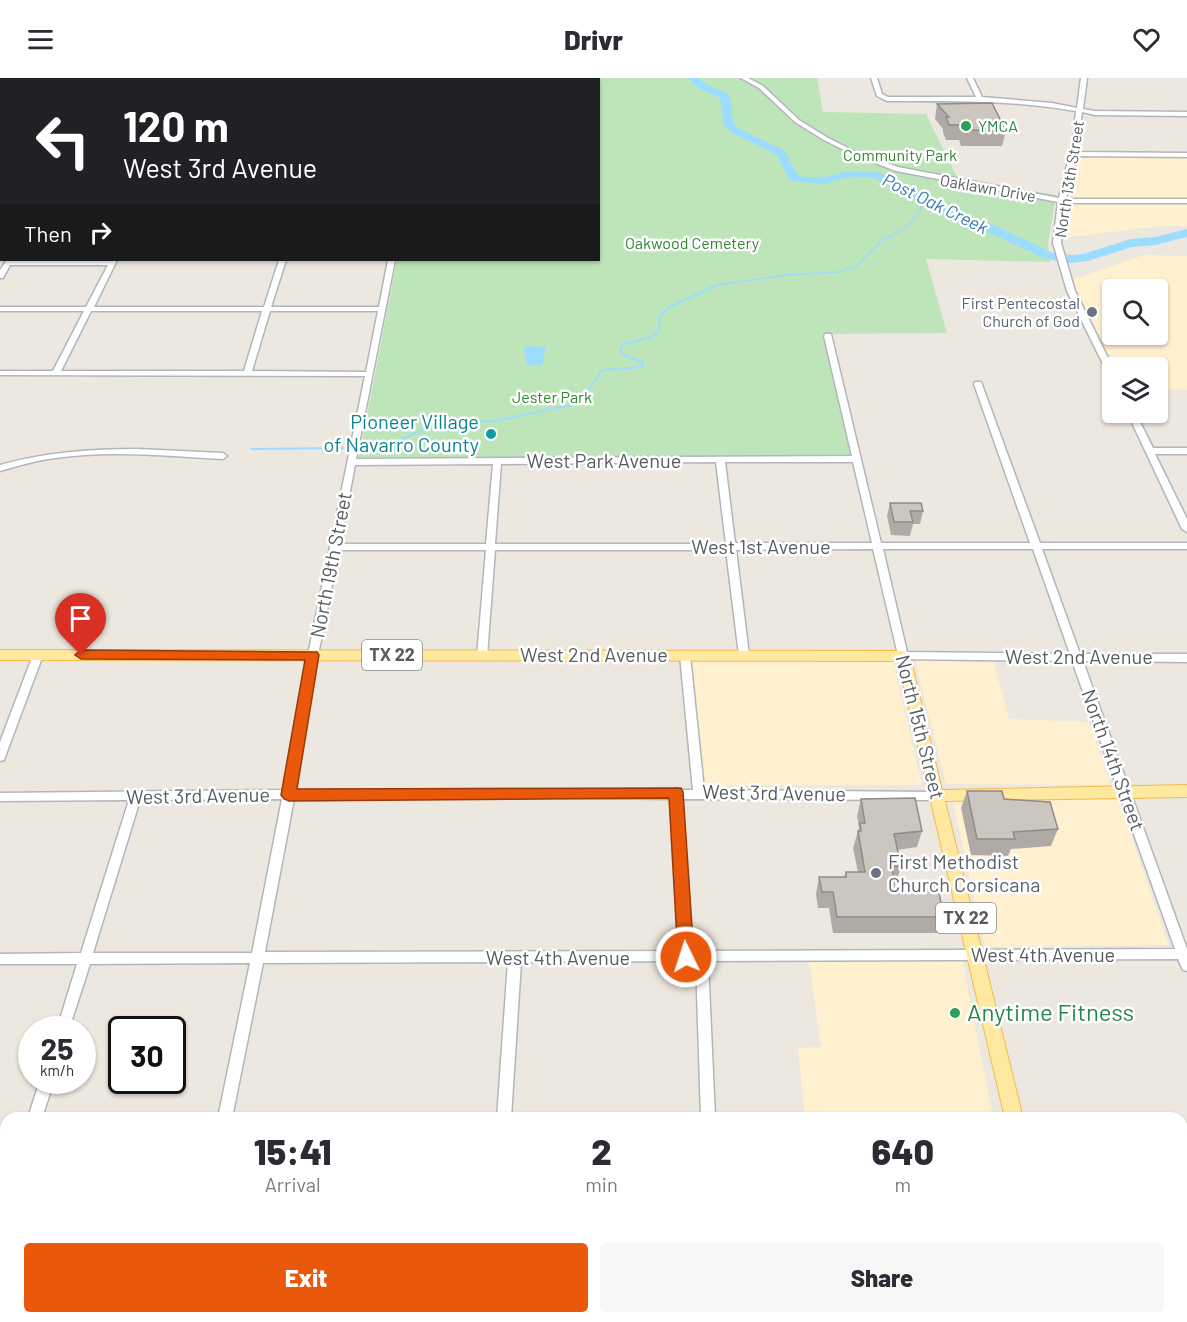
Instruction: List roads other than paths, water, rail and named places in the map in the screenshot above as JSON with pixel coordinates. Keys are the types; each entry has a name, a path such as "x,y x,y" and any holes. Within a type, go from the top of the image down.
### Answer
{"main road":[{"name":"West 2nd Avenue","path":"0,655 903,656"},
{"name":"North 15th Street","path":"903,656 1013,1112"},
{"name":"West 3rd Avenue","path":"937,795 1187,791"}],"street":[{"path":"874,78 879,95 884,99 980,99 1052,105 1109,113 1187,114"},
{"path":"970,78 980,99"},
{"name":"North 13th Street","path":"1083,78 1080,110 1062,201 1057,243 1071,291 1104,357"},
{"name":"Oaklawn Drive","path":"748,79 761,87 797,121 843,148 871,161 934,178 1062,201 1187,201"},
{"path":"1073,154 1187,155"},
{"path":"0,276 9,261 113,261 56,373"},
{"path":"246,374 282,261"},
{"name":"North 19th Street","path":"226,1112 258,960 313,655 392,261"},
{"path":"0,309 383,309"},
{"name":"North 15th Street","path":"828,336 903,656"},
{"path":"0,373 370,374"},
{"name":"North 14th Street","path":"978,384 1186,958"},
{"path":"1136,423 1187,530"},
{"path":"0,468 27,458 73,452 107,451 224,456"},
{"path":"1150,451 1187,451"},
{"name":"West Park Avenue","path":"352,462 856,459"},
{"path":"720,460 744,656"},
{"path":"482,656 497,462"},
{"name":"West 1st Avenue","path":"334,547 1187,546"},
{"path":"0,757 38,655"},
{"path":"685,655 699,792"},
{"name":"West 2nd Avenue","path":"903,656 1187,658"},
{"path":"676,792 686,957"},
{"name":"West 3rd Avenue","path":"0,797 676,792 937,795"},
{"path":"67,1016 136,796"},
{"name":"West 4th Avenue","path":"0,959 258,960 975,954 1186,958"},
{"path":"702,956 708,1112"},
{"path":"504,1112 515,958"},
{"path":"37,1112 42,1094"}],"water":[{"path":"527,346 546,347 542,365 527,365 524,348"}],"waterway":[{"name":"Post Oak Creek","path":"693,78 700,85 724,96 728,123 736,131 781,153 794,179 824,181 843,175 873,174 904,188 935,208 992,229 1050,256 1071,259 1084,258 1131,243 1155,241 1187,233"},
{"path":"711,288 717,285 786,275 838,272 857,266 882,240 903,230 918,214 924,201"},
{"path":"369,444 395,442 437,424 493,421 580,403 602,370 643,367 643,363 624,355 620,350 622,345 651,337 659,331 660,315 670,307 714,286"},
{"path":"251,449 343,448"}],"place":[{"name":"YMCA","path":"966,126"},
{"name":"First Pentecostal Church of God","path":"1092,312"},
{"name":"Pioneer Village of Navarro County","path":"491,434"},
{"name":"First Methodist Church Corsicana","path":"876,873"},
{"name":"Anytime Fitness","path":"955,1013"}],"park label":[{"name":"Community Park","path":"900,155"},
{"name":"Oakwood Cemetery","path":"692,243"},
{"name":"Jester Park","path":"552,397"}]}
